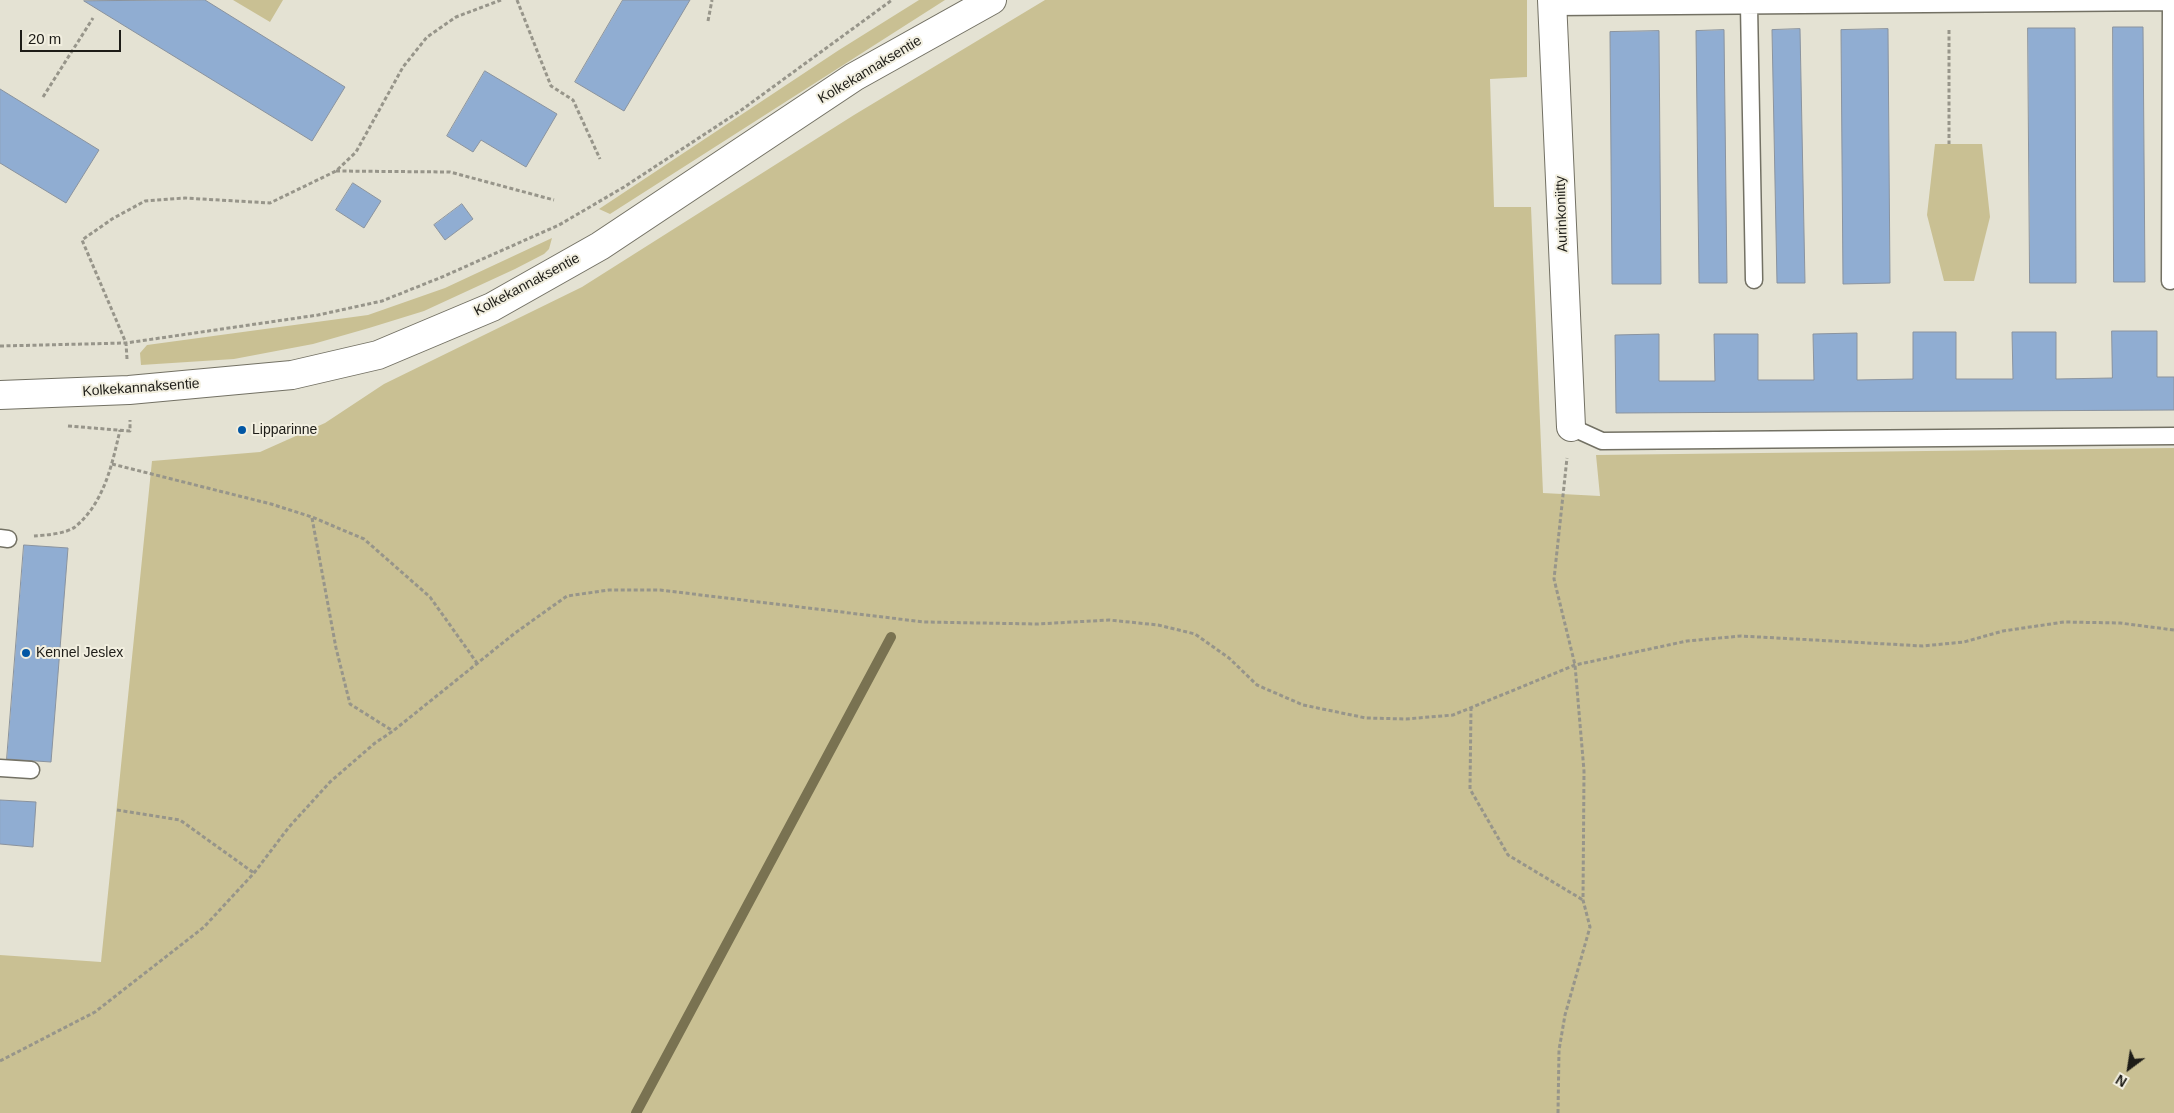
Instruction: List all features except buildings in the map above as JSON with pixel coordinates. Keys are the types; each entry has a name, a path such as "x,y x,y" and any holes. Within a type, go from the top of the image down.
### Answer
{"main road":[{"name":"Kolkekannaksentie","path":"0,395 129,390 292,375 378,355 492,307 600,246 854,77 992,0"},
{"name":"Aurinkoniitty","path":"1552,3 1571,427"}],"lane":[{"path":"1552,3 1749,5 2172,2 2170,281"},
{"path":"1749,5 1754,280"},
{"path":"1571,427 1602,442 2174,436"},
{"path":"0,768 31,770"}],"path":[{"path":"126,343 82,240 112,219 145,201 185,198 270,203 336,171 356,152 403,67 427,37 456,17 501,0"},
{"path":"517,0 551,86 573,100 600,159"},
{"path":"708,21 712,0"},
{"path":"0,346 126,343 318,315 382,301 560,225 624,187 740,111 892,0"},
{"path":"1949,4 1949,144"},
{"path":"43,98 93,18"},
{"path":"336,171 450,172 554,200"},
{"path":"1558,1113 1559,1050 1565,1015 1590,927 1583,900 1584,771 1575,665 1554,579 1571,427"},
{"path":"4,538 49,535 74,528 94,505 108,478 120,430"},
{"path":"112,464 271,504 312,517 364,538 430,597 477,663"},
{"path":"312,517 336,648 350,704 393,731"},
{"path":"0,1061 95,1012 204,927 254,873 289,827 330,782 375,742 393,731 477,663 567,596 609,590 660,590 924,622 1038,624 1108,620 1158,625 1195,634 1228,658 1257,686 1304,705 1366,718 1406,719 1453,714 1575,665 1687,641 1741,636 1923,646 1964,642 2003,631 2064,622 2120,623 2174,630"},
{"path":"1470,707 1470,789 1508,855 1583,900"},
{"path":"116,810 180,820 254,873"}],"shaded area":[{"path":"233,0 283,0 270,22"},
{"path":"919,0 945,0 610,214 599,209 839,50"},
{"path":"1045,0 1527,0 1527,77 1490,79 1494,207 1531,207 1543,493 1600,496 1596,455 2174,448 2174,1113 0,1113 0,955 101,962 152,461 260,452 325,423 384,384 582,287 854,115"},
{"path":"1935,144 1982,144 1990,217 1974,281 1944,281 1927,215"},
{"path":"552,238 549,249 544,254 515,269 424,311 369,328 313,344 234,359 141,365 140,353 147,345 368,315 445,288"}],"waterway":[{"path":"636,1113 891,637"}],"place":[{"name":"Lipparinne","path":"242,430"},
{"name":"Kennel Jeslex","path":"26,653"}]}
